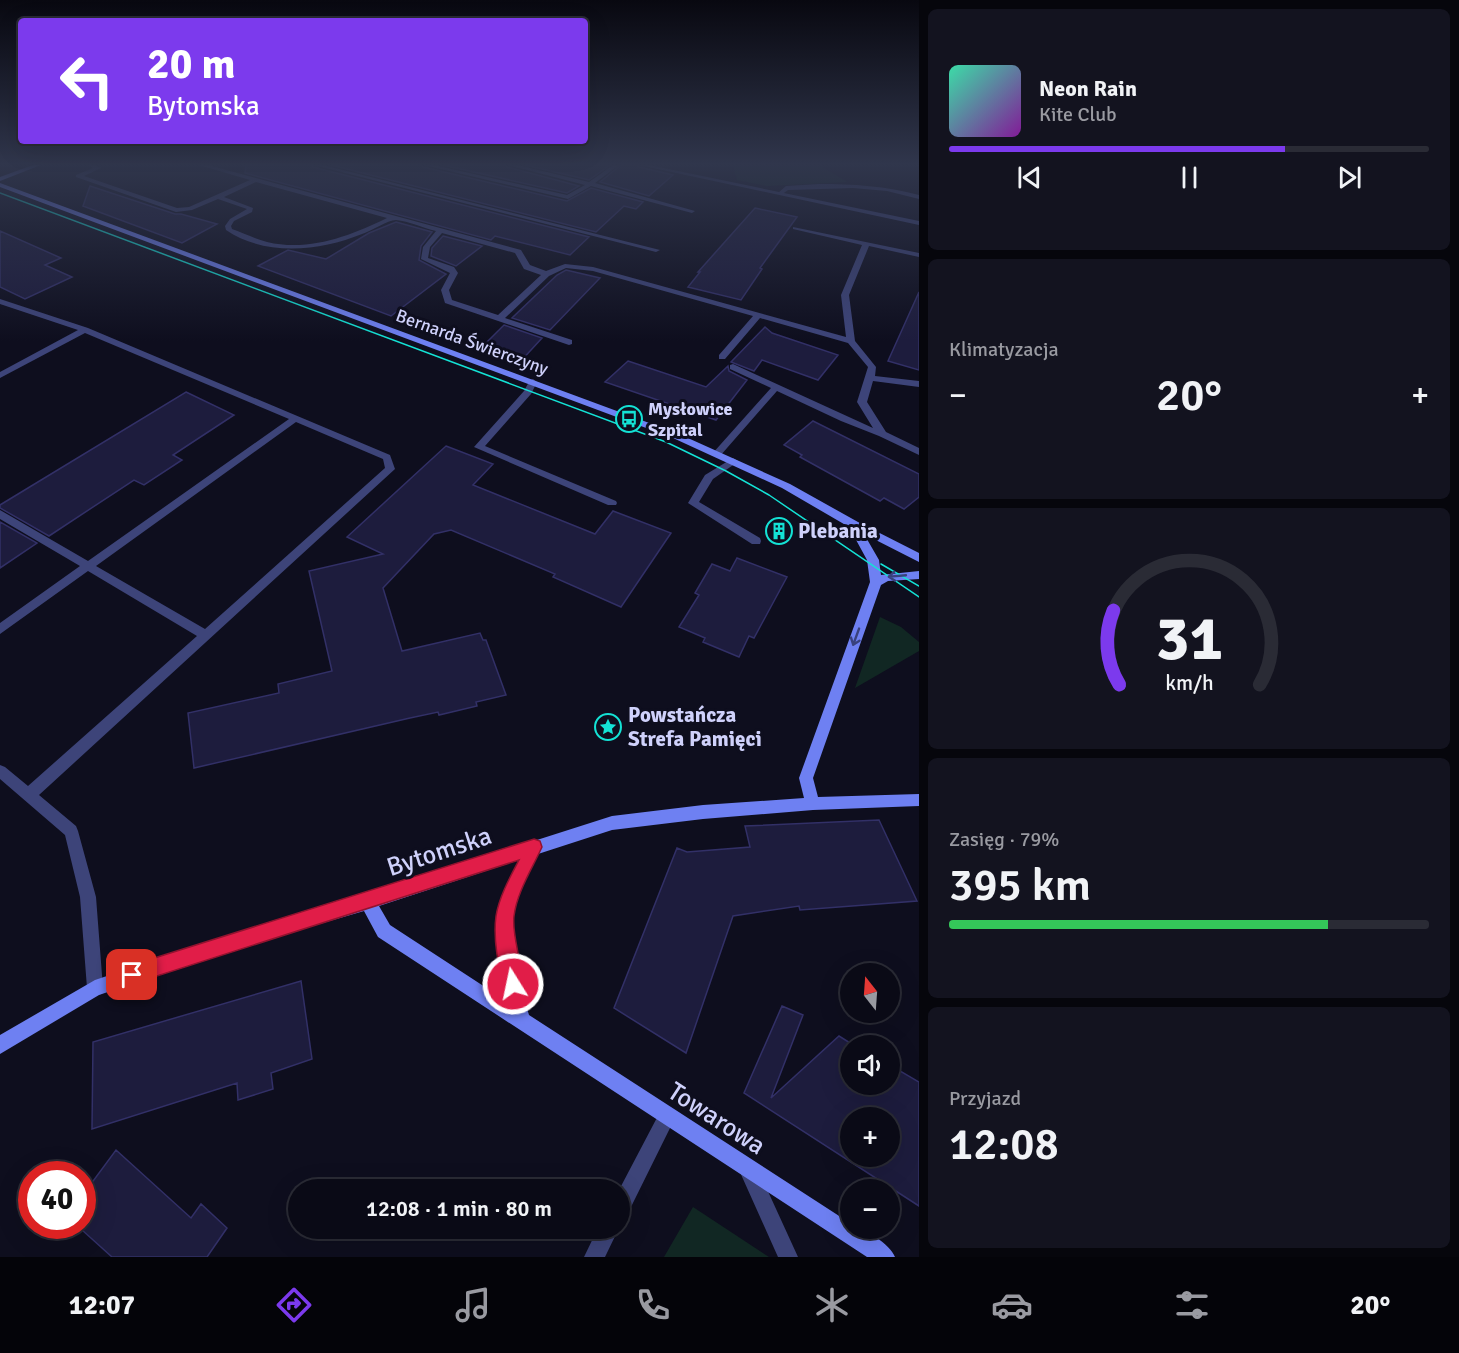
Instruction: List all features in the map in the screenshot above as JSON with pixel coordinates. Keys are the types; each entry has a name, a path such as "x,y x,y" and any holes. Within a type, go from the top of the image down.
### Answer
{"street":[{"name":"Bernarda Świerczyny","path":"105,224 533,382 717,454 786,486 854,525 919,558"},
{"path":"230,224 229,230 272,245 301,247 334,242 381,224"},
{"path":"410,224 513,250 519,254 526,267 546,274"},
{"path":"551,224 656,250"},
{"path":"795,228 919,255"},
{"path":"440,231 424,250 424,256 425,260 451,268 454,273 445,290 448,301 569,342"},
{"path":"866,244 845,295 851,341 872,367 862,402 882,434"},
{"path":"499,319 546,274 566,266 585,267 851,341"},
{"path":"0,301 85,330 387,457 390,469 30,794"},
{"path":"722,357 757,316"},
{"path":"0,375 85,330"},
{"path":"733,367 919,452"},
{"path":"870,378 919,384"},
{"path":"533,382 528,392 479,447 612,503"},
{"path":"717,454 777,386"},
{"path":"0,629 295,419"},
{"path":"733,461 709,477 693,503 756,541"},
{"path":"0,514 206,635"},
{"path":"813,804 807,778 876,582 873,560 854,525"},
{"path":"876,582 886,577 919,574"},
{"path":"0,771 71,831 88,897 95,988"},
{"name":"Bytomska","path":"0,1045 95,988 244,938 368,902 612,823 703,812 813,804 919,800"},
{"path":"522,1022 506,947 505,916 513,889 534,847"},
{"name":"Towarowa","path":"368,902 384,931 885,1257"},
{"path":"630,1188 667,1116"},
{"path":"748,1168 788,1257"},
{"path":"594,1257 603,1239"}],"green space":[{"path":"880,617 901,627 919,642 919,651 855,688"},
{"path":"693,1207 769,1257 664,1257"}],"building":[{"path":"130,224 217,224 182,243"},
{"path":"392,224 402,224 432,232 421,246 419,260 446,274 391,316 258,266 288,250 326,259 369,233"},
{"path":"431,224 536,224 589,237 570,255 495,236 491,240"},
{"path":"563,224 605,224 596,232"},
{"path":"741,224 792,224 760,268 762,269 741,300 688,287 700,272 698,272"},
{"path":"0,231 61,258 45,265 72,277 25,299 0,287"},
{"path":"443,236 482,246 456,266 431,256 432,248"},
{"path":"566,270 600,278 550,330 512,318 557,275"},
{"path":"919,292 919,370 888,361"},
{"path":"504,325 542,338 520,362 481,348"},
{"path":"765,327 772,333 838,355 818,380 762,360 754,371 731,362"},
{"path":"628,361 706,387 728,366 729,371 747,380 716,420 605,382"},
{"path":"186,392 234,415 173,455 182,460 144,485 134,480 49,536 0,508 0,505"},
{"path":"813,421 919,474 919,497 904,509 884,498 880,501 800,457 802,455 784,445"},
{"path":"446,446 493,464 473,485 595,534 613,511 671,533 621,607 553,577 555,574 451,530 434,534 383,588 402,651 480,633 483,640 486,640 506,695 476,702 477,706 439,715 438,712 410,718 194,768 188,713 279,693 278,684 332,671 309,571 383,554 347,537"},
{"path":"0,522 37,543 0,568"},
{"path":"737,558 787,577 754,638 749,636 739,657 703,642 705,638 679,627 699,595 695,593 712,564 730,571"},
{"path":"879,820 917,901 800,910 799,906 733,916 686,1053 614,1008 677,848 687,852 750,847 745,826"},
{"path":"301,981 312,1059 271,1073 273,1089 238,1100 237,1083 92,1129 93,1042"},
{"path":"782,1006 803,1015 771,1098 839,1036 840,1095 900,1095 900,1071 919,1082 919,1206 900,1194 900,1179 877,1179 859,1167 900,1167 900,1107 840,1107 840,1155 744,1093"},
{"path":"116,1150 191,1218 201,1204 227,1228 207,1257 112,1257 92,1239 96,1239 96,1177"}],"tram line":[{"path":"82,224 666,442 769,495 919,597"},
{"path":"881,564 919,586"}],"place":[{"name":"Mysłowice Szpital","path":"629,419"},
{"name":"Plebania","path":"779,531"},
{"name":"Powstańcza Strefa Pamięci","path":"608,727"}],"route":[{"path":"132,975 244,938 368,902 534,847 513,889 505,916 506,947 513,984"}]}
